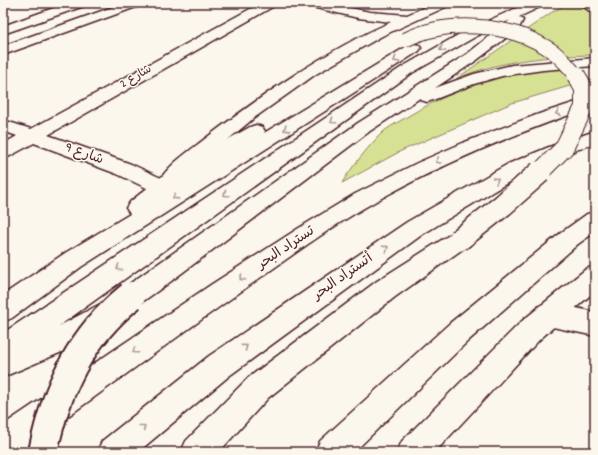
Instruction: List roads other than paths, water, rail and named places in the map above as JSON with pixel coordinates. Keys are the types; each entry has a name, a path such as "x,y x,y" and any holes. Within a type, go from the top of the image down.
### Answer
{"main road":[{"path":"3,30 80,3"},
{"path":"3,51 135,3"},
{"name":"شارع 2","path":"3,152 270,3"},
{"path":"312,3 337,10 387,18 412,18"},
{"path":"3,310 73,260 165,184 182,167 248,114 312,71 377,33 444,3"},
{"path":"3,349 407,70 470,34 538,3"},
{"path":"585,3 595,10"},
{"path":"337,10 377,33"},
{"path":"3,363 59,340 86,326 124,302 364,127 478,52 514,25 523,10"},
{"path":"73,260 422,43 477,21 523,10"},
{"path":"165,184 259,129 405,40 421,32 460,27 496,29 527,38 543,45 568,62 583,86 590,103"},
{"path":"364,127 442,91 510,69 595,62"},
{"path":"197,452 258,388 386,289 459,240 503,205 550,163 564,148 590,103 590,94 595,76"},
{"name":"تستراد البحر","path":"3,444 180,319 323,223 400,179 477,143 520,126 590,103"},
{"name":"شارع 9","path":"3,125 165,184"},
{"name":"أتستراد البحر","path":"113,452 220,366 362,264 415,228 515,169 556,151 595,138"},
{"path":"331,452 459,332 570,238 595,220"},
{"path":"413,452 531,330 548,314 595,276"},
{"path":"3,299 40,284"},
{"path":"43,452 51,413 67,372 84,345 124,302"},
{"path":"548,314 595,324"}]}
